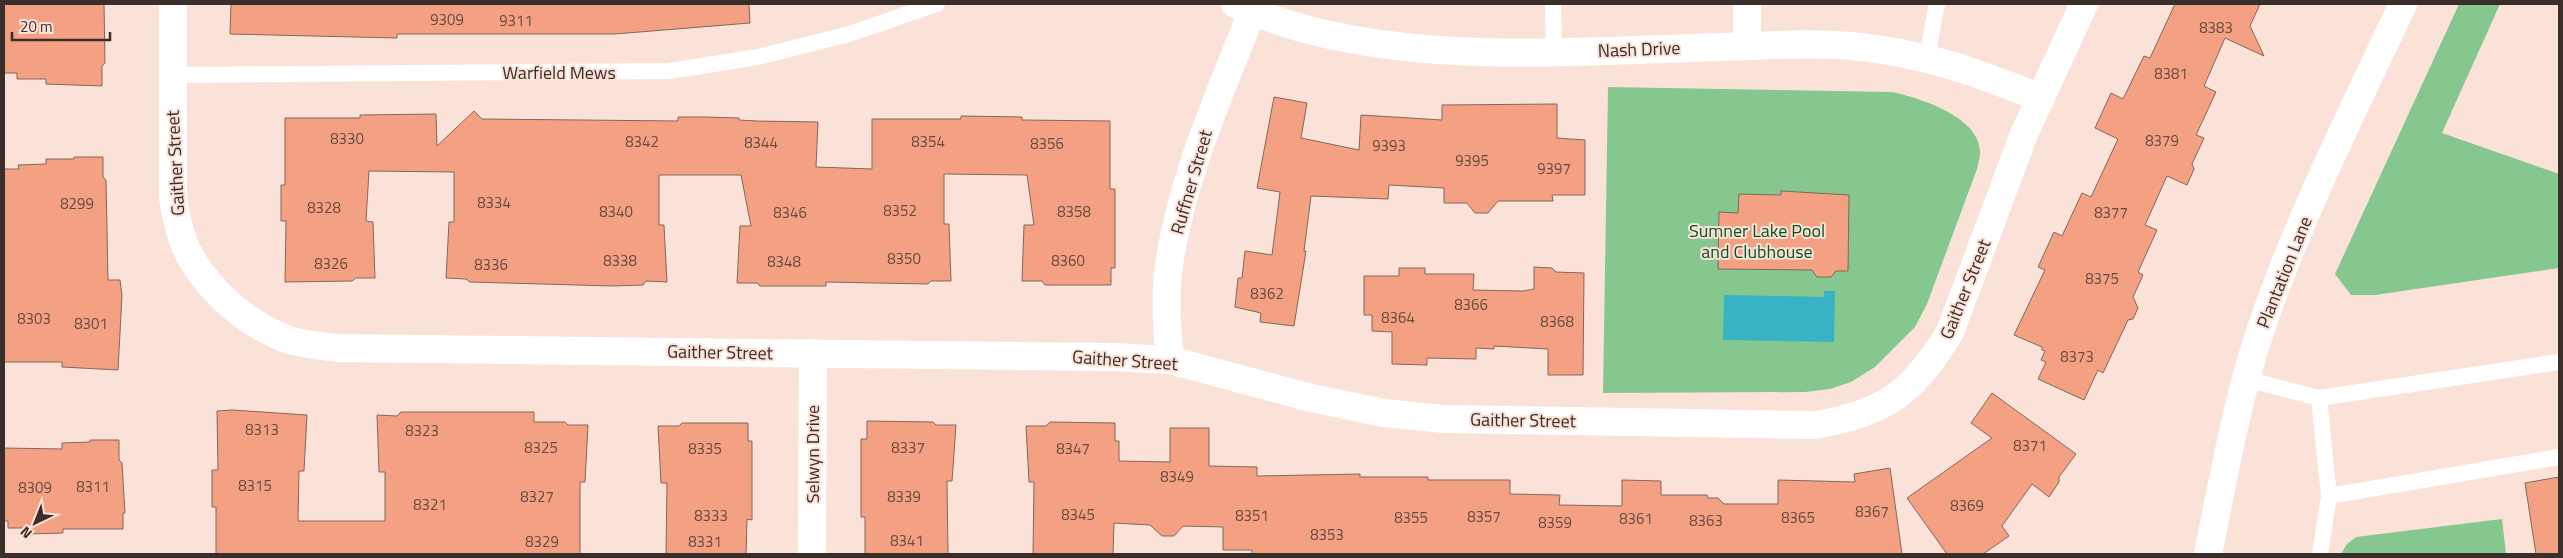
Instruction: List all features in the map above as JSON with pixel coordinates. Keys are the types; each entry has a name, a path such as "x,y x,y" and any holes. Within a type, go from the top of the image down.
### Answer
{"street":[{"name":"Gaither Street","path":"173,4 171,75 173,198 178,226 188,254 225,300 268,331 291,340 338,348 1112,357 1170,360 1311,398 1384,413 1444,419 1815,425 1849,419 1881,406 1909,387 1933,362 1946,340 2024,134 2084,4"},
{"path":"1747,4 1747,46"},
{"name":"Plantation Lane","path":"2208,554 2246,379 2263,324 2285,264 2402,4"},
{"name":"Nash Drive","path":"1243,8 1298,27 1364,41 1455,51 1554,52 1830,45 1927,57 1982,74 2041,98"},
{"name":"Ruffner Street","path":"1170,360 1166,319 1168,274 1178,216 1243,8"},
{"name":"Selwyn Drive","path":"812,554 813,354"}],"lane":[{"name":"Warfield Mews","path":"171,75 670,70 758,57 849,34 936,4"},
{"path":"1553,4 1554,52"},
{"path":"1927,57 1937,4"},
{"path":"2246,379 2319,398 2559,362"},
{"path":"2319,398 2329,496 2320,554"},
{"path":"2329,496 2559,456"}],"green space":[{"path":"2459,4 2500,4 2442,133 2559,174 2559,268 2375,295 2351,295 2335,274"},
{"name":"Sumner Lake Pool and Clubhouse","path":"1608,87 1892,92 1932,104 1960,119 1971,129 1978,140 1979,161 1927,304 1915,327 1875,367 1851,382 1830,389 1805,392 1603,393"},
{"path":"2502,519 2506,554 2341,554 2347,544 2356,537"}],"water":[{"path":"1824,291 1835,291 1834,342 1723,340 1724,295 1824,297"}],"building":[{"path":"4,4 104,4 105,63 102,66 102,86 46,84 46,79 17,79 17,73 4,73"},
{"path":"231,4 749,4 750,23 615,34 397,34 397,38 230,34"},
{"path":"2175,4 2260,4 2250,26 2264,56 2225,38 2204,86 2216,92 2196,135 2204,138 2192,164 2194,169 2187,185 2167,176 2145,225 2157,230 2138,272 2143,275 2133,297 2138,308 2133,319 2128,320 2103,373 2098,370 2084,400 2038,379 2046,362 2041,360 2045,351 2042,350 2042,347 2014,335 2045,270 2038,267 2054,232 2062,236 2082,193 2091,197 2118,139 2095,128 2111,93 2123,99 2144,56 2150,58"},
{"path":"1274,97 1307,103 1301,138 1359,150 1361,115 1442,120 1442,105 1557,104 1557,138 1585,140 1585,195 1552,195 1553,201 1498,201 1488,213 1475,213 1467,203 1444,203 1444,188 1389,185 1388,199 1311,196 1304,251 1306,251 1294,326 1260,322 1261,313 1235,307 1238,278 1242,278 1245,251 1272,255 1280,192 1257,188"},
{"path":"474,111 482,119 678,121 678,117 705,117 739,118 739,120 756,121 818,122 816,167 872,169 872,119 961,119 961,116 1022,117 1022,120 1110,121 1110,189 1115,189 1115,268 1111,268 1111,285 1045,285 1042,281 1022,281 1024,225 1034,225 1027,175 944,174 944,224 949,224 951,281 931,281 928,284 826,282 826,286 760,286 757,283 737,283 740,226 751,226 741,175 659,175 659,225 664,225 667,282 646,281 643,285 613,286 470,282 466,279 446,278 449,222 454,222 454,172 369,171 366,221 373,222 375,278 356,278 352,281 285,282 286,221 281,221 281,185 285,185 285,118 360,118 360,115 436,114 437,146"},
{"path":"74,157 103,157 103,177 106,180 108,280 120,280 122,295 118,370 62,367 62,362 4,362 4,169 19,169 18,165 46,164 46,159 74,159"},
{"path":"1781,191 1849,195 1848,271 1836,271 1831,277 1817,277 1812,270 1718,269 1719,212 1738,213 1739,194 1781,195"},
{"path":"1534,267 1552,268 1556,272 1584,273 1583,375 1548,375 1548,349 1494,346 1494,349 1476,348 1476,359 1427,358 1427,365 1392,364 1392,332 1372,331 1372,315 1364,315 1364,276 1399,276 1399,268 1425,268 1425,274 1474,274 1473,290 1523,291 1534,289"},
{"path":"1992,393 2076,454 2059,477 2059,482 2049,497 2032,484 2002,526 2009,536 1983,554 1947,554 1907,498 1992,438 1971,423"},
{"path":"232,410 307,415 304,471 299,471 298,521 385,521 385,472 379,472 377,415 397,416 401,412 534,412 534,422 565,422 568,425 588,425 585,482 580,482 580,554 216,554 216,507 212,507 212,470 218,470 217,411"},
{"path":"867,421 933,422 936,425 956,425 952,481 947,481 948,554 865,554 865,517 861,517 861,439 867,439"},
{"path":"1050,422 1115,423 1115,441 1119,441 1119,461 1170,462 1170,428 1209,428 1209,466 1257,467 1257,476 1360,474 1360,477 1428,477 1428,480 1510,480 1510,494 1560,495 1559,505 1622,506 1622,480 1661,481 1661,495 1707,495 1708,498 1718,498 1724,504 1778,504 1778,480 1855,482 1854,474 1890,468 1902,554 1252,554 1252,550 1223,550 1223,527 1183,526 1174,536 1162,536 1150,525 1114,523 1113,554 1033,554 1034,482 1029,482 1026,426 1046,426"},
{"path":"682,423 748,423 748,441 752,441 752,520 747,519 746,554 666,554 667,483 661,483 658,426 679,426"},
{"path":"90,440 119,440 119,460 122,463 125,513 123,513 123,529 63,529 63,533 27,534 27,528 8,528 8,521 4,521 4,448 62,449 62,443 90,442"},
{"path":"2559,477 2559,554 2536,554 2525,483"}]}
